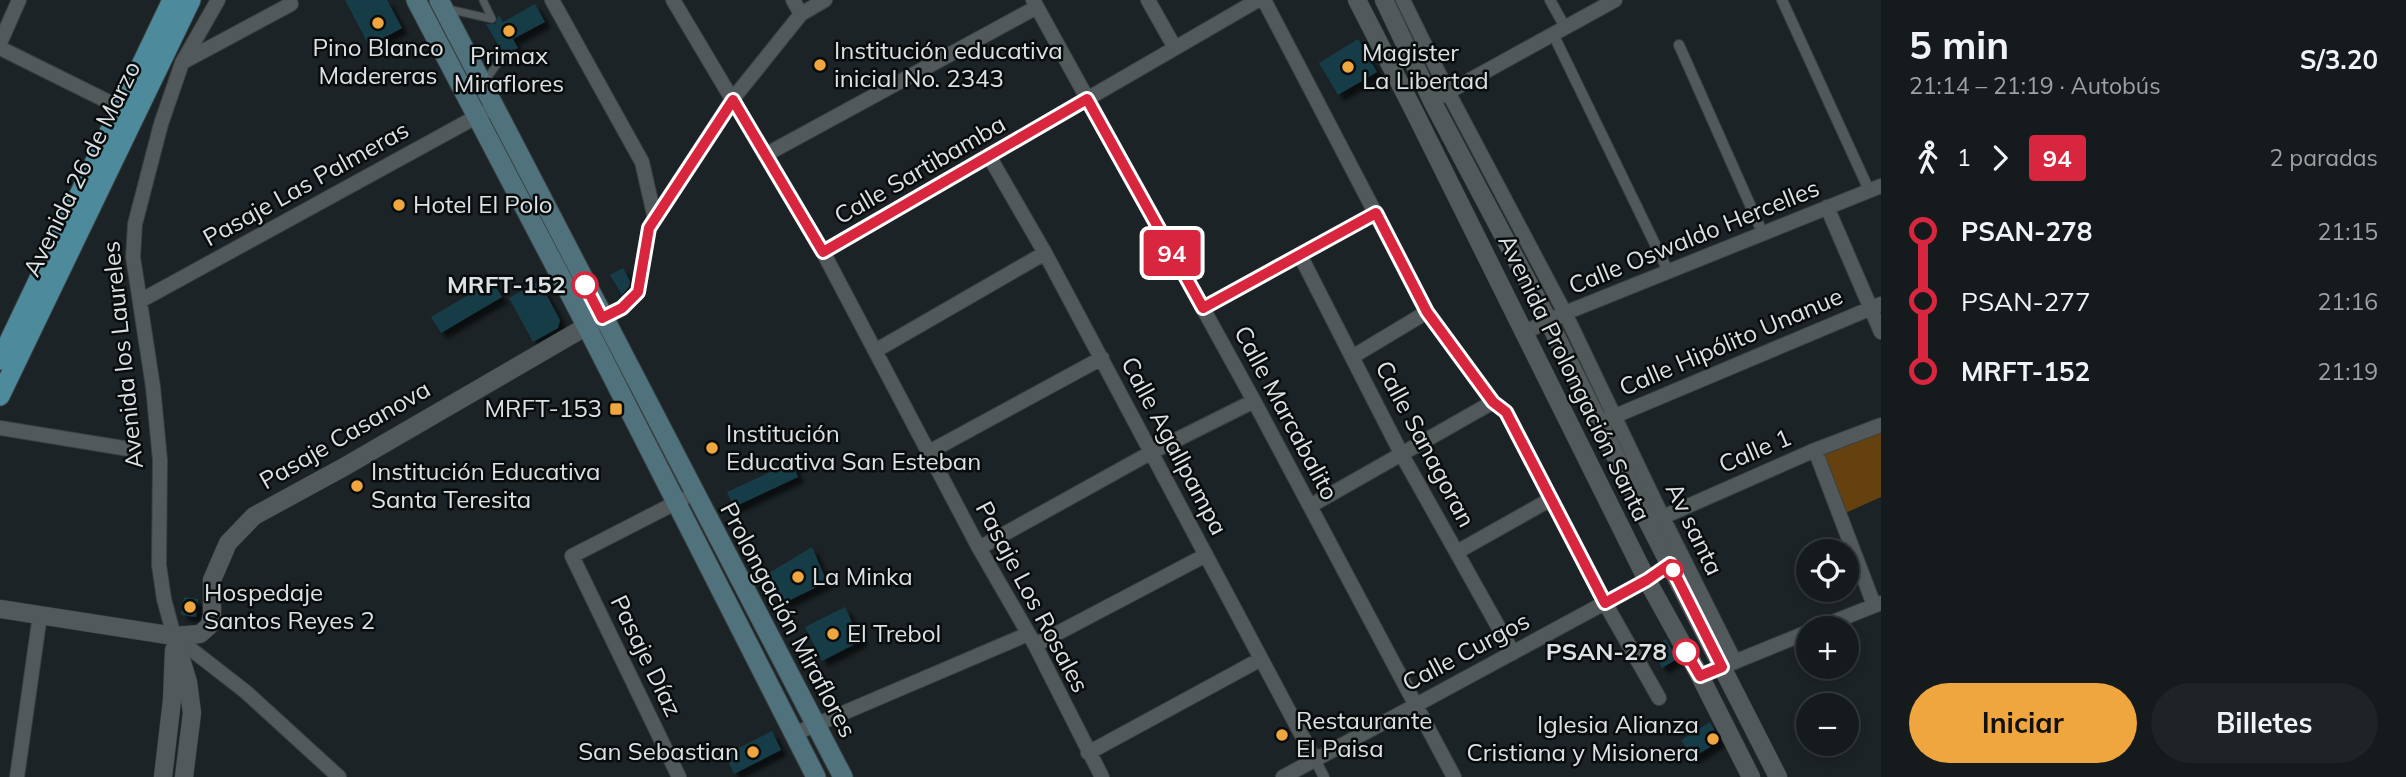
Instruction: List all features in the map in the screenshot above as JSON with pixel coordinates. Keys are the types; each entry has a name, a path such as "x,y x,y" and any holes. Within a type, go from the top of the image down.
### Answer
{"main road":[{"name":"Avenida 26 de Marzo","path":"0,396 128,111 172,0"},
{"name":"Avenida 26 de Marzo","path":"0,360 128,111 191,0"},
{"name":"Prolongación Miraflores","path":"440,3 482,85 485,112"},
{"name":"Prolongación Miraflores","path":"418,5 485,112 594,321 694,493 843,777"},
{"name":"Prolongación Miraflores","path":"594,321 675,503 816,777"}],"street":[{"path":"0,43 19,0"},
{"name":"Avenida los Laureles","path":"184,777 192,713 188,682 164,599 159,565 160,460 133,257 135,224 162,124 182,63 218,0"},
{"path":"552,0 642,162 655,219"},
{"name":"Pasaje Los Rosales","path":"673,0 823,252 979,548 1032,640 1102,777"},
{"path":"793,0 801,14"},
{"path":"594,321 622,308 638,292 649,228 733,100 801,14 825,0"},
{"path":"1148,0 1175,48"},
{"name":"Calle Sartibamba","path":"823,252 1258,0"},
{"path":"1264,0 1427,312 1493,402 1506,412 1605,603 1659,698"},
{"name":"Avenida Prolongación Santa","path":"1357,0 1647,580 1751,777"},
{"name":"Avenida Prolongación Santa","path":"1384,0 1432,102 1549,322 1607,420"},
{"name":"Avenida Prolongación Santa","path":"1403,0 1448,92 1565,313 1607,420 1655,520 1670,564 1729,664 1778,777"},
{"path":"1550,0 1559,31 1669,273"},
{"path":"1414,111 1615,0"},
{"path":"1782,0 1875,188"},
{"path":"418,5 440,3"},
{"path":"182,63 291,4"},
{"path":"765,155 1035,4"},
{"name":"Calle Marcabalito","path":"1035,4 1254,401 1454,777"},
{"path":"1679,45 1763,234"},
{"path":"0,48 128,111"},
{"name":"Pasaje Las Palmeras","path":"140,301 485,112"},
{"name":"Calle Agallpampa","path":"989,156 1102,358 1315,760"},
{"name":"Calle Oswaldo Hercelles","path":"1524,332 1875,188"},
{"path":"1827,207 1876,306 1881,332"},
{"path":"1203,308 1376,213"},
{"path":"875,351 1045,253"},
{"name":"Calle Sanagoran","path":"1300,255 1402,455 1513,653"},
{"name":"Calle Hipólito Unanue","path":"1607,420 1876,306"},
{"path":"1352,357 1427,312"},
{"name":"Pasaje Casanova","path":"174,636 200,634 209,626 212,617 212,580 228,543 254,516 344,467 594,321"},
{"path":"929,452 1102,358"},
{"path":"979,548 1152,452 1254,401"},
{"path":"1310,506 1493,402"},
{"name":"Calle 1","path":"1655,520 1815,450 1881,425"},
{"path":"0,428 130,449"},
{"path":"1815,450 1878,604 1848,616"},
{"path":"675,503 694,493"},
{"path":"1457,552 1551,499"},
{"name":"Pasaje Díaz","path":"675,503 572,556 679,777"},
{"name":"Av santa","path":"1655,520 1729,664"},
{"path":"794,734 1032,640 1206,555"},
{"name":"Calle Curgos","path":"1283,777 1647,580 1670,564"},
{"path":"0,609 174,636 246,692 339,777"},
{"path":"17,777 40,615"},
{"name":"Avenida los Laureles","path":"163,777 172,699 174,636"},
{"path":"1700,676 1796,637"},
{"path":"1088,753 1261,659"},
{"path":"1315,760 1324,777"}],"lane":[{"path":"440,3 492,19 483,0"},
{"path":"482,85 503,56"}],"shaded area":[{"path":"1881,425 1881,497 1841,515 1815,450"}],"building":[{"name":"Pino Blanco Madereras","path":"345,0 387,0 402,28 369,46"},
{"name":"Primax Miraflores","path":"535,4 545,22 513,39 518,48 508,53 501,50 486,24 495,24 499,15 503,22"},
{"name":"Magister La Libertad","path":"1358,39 1377,72 1338,95 1319,63"},
{"path":"623,268 630,281 629,287 622,295 610,275"},
{"path":"492,281 502,297 441,333 431,317"},
{"path":"539,281 560,320 558,328 533,342 509,298"},
{"path":"792,462 798,477 734,507 727,492"},
{"name":"La Minka","path":"812,547 827,582 784,603 769,573"},
{"name":"Hospedaje Santos Reyes 2","path":"184,597 198,599 196,617 181,615"},
{"name":"El Trebol","path":"845,607 861,641 822,661 805,627"},
{"path":"1666,639 1677,659 1662,668 1651,648"},
{"path":"1710,722 1720,741 1692,758 1681,740"},
{"name":"San Sebastian","path":"772,731 781,750 734,774 725,755"}],"bus line":[{"name":"94","path":"585,285 602,318 622,308 638,292 649,228 733,100 823,252 1087,99 1203,308 1376,213 1427,312 1493,402 1506,412 1605,603 1670,564 1722,667 1700,676 1686,652"}],"place":[{"name":"Pino Blanco Madereras","path":"378,23"},
{"name":"Primax Miraflores","path":"509,31"},
{"name":"Institución educativa inicial No. 2343","path":"820,65"},
{"name":"Magister La Libertad","path":"1348,67"},
{"name":"Hotel El Polo","path":"399,205"},
{"name":"MRFT-152","path":"585,285"},
{"name":"MRFT-153","path":"616,409"},
{"name":"Institución Educativa San Esteban","path":"712,448"},
{"name":"Institución Educativa Santa Teresita","path":"357,486"},
{"name":"La Minka","path":"798,577"},
{"name":"Hospedaje Santos Reyes 2","path":"190,607"},
{"name":"El Trebol","path":"833,634"},
{"name":"PSAN-278","path":"1686,652"},
{"name":"Restaurante El Paisa","path":"1282,735"},
{"name":"Iglesia Alianza Cristiana y Misionera","path":"1713,739"},
{"name":"San Sebastian","path":"753,752"}]}
